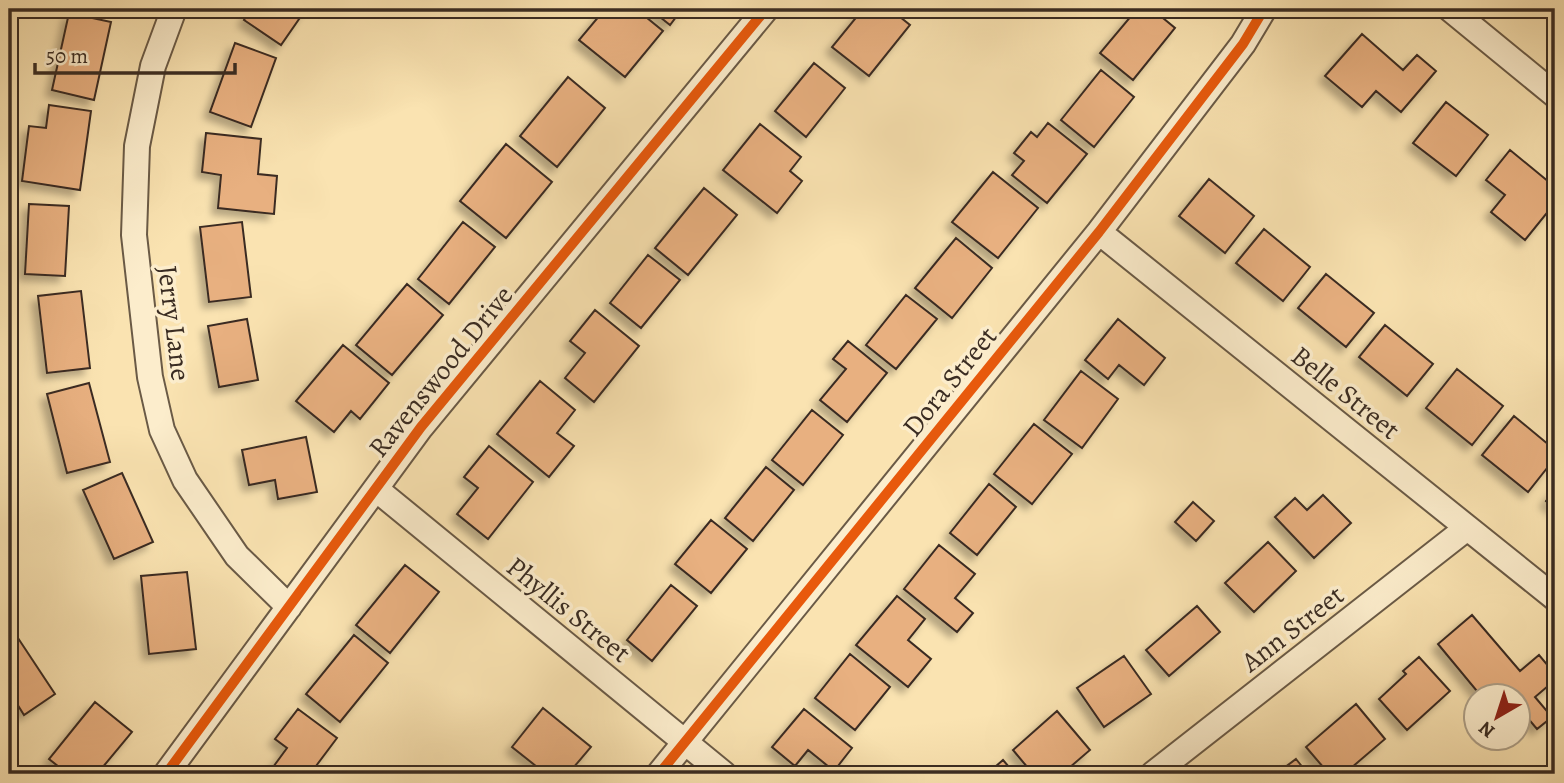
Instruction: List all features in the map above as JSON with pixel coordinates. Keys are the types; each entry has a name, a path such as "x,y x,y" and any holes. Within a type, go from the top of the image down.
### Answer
{"street":[{"name":"Jerry Lane","path":"174,9 153,66 137,146 134,235 150,377 162,430 185,480 237,556 289,607"},
{"name":"Ravenswood Drive","path":"166,774 421,427 766,9"},
{"name":"Dora Street","path":"659,774 1099,232 1243,44 1264,9"},
{"path":"1450,9 1555,95"},
{"name":"Belle Street","path":"1099,232 1555,598"},
{"name":"Phyllis Street","path":"376,489 724,774"},
{"name":"Ann Street","path":"1153,774 1467,528"}],"building":[{"path":"251,9 306,9 281,45 244,20"},
{"path":"605,9 636,9 663,31 625,77 579,40"},
{"path":"650,9 682,9 670,25"},
{"path":"863,9 890,9 910,25 869,76 832,47"},
{"path":"1137,9 1152,9 1175,28 1133,80 1100,53"},
{"path":"69,13 111,22 94,100 52,90"},
{"path":"1362,34 1403,70 1417,55 1436,71 1401,112 1376,91 1362,107 1325,76"},
{"path":"235,43 276,58 251,127 210,112"},
{"path":"814,63 845,88 806,137 775,111"},
{"path":"1101,70 1134,97 1094,147 1061,120"},
{"path":"568,77 605,108 557,167 520,136"},
{"path":"1446,102 1488,135 1456,176 1413,143"},
{"path":"49,105 91,111 80,190 22,181 29,126 46,128"},
{"path":"1048,123 1087,154 1047,203 1012,175 1024,161 1014,153 1031,132 1037,137"},
{"path":"760,124 801,157 790,171 802,181 777,213 723,170"},
{"path":"206,133 261,139 258,174 277,176 274,214 218,208 221,175 202,172"},
{"path":"506,144 552,182 506,238 460,201"},
{"path":"1510,150 1555,187 1555,203 1525,240 1491,212 1505,195 1486,180"},
{"path":"993,172 1038,208 998,258 952,222"},
{"path":"1209,179 1254,216 1225,253 1179,216"},
{"path":"704,188 737,215 688,275 655,248"},
{"path":"29,204 69,206 65,276 25,274"},
{"path":"242,222 251,297 209,302 200,227"},
{"path":"463,222 495,247 449,304 418,279"},
{"path":"1264,229 1310,267 1283,301 1236,263"},
{"path":"956,238 992,268 952,318 915,288"},
{"path":"648,255 680,280 641,328 610,303"},
{"path":"1326,274 1374,313 1346,347 1298,308"},
{"path":"407,284 443,315 392,375 356,345"},
{"path":"81,291 90,368 47,373 38,296"},
{"path":"906,295 937,319 896,369 866,345"},
{"path":"595,310 639,346 594,402 565,378 585,353 570,341"},
{"path":"247,319 258,380 219,387 208,326"},
{"path":"1118,319 1165,358 1144,385 1119,365 1108,379 1085,360"},
{"path":"1385,325 1433,364 1407,396 1359,357"},
{"path":"848,341 887,373 847,422 820,400 846,369 833,359"},
{"path":"343,345 389,383 360,419 351,411 334,432 296,401"},
{"path":"1457,369 1503,406 1472,445 1426,408"},
{"path":"1081,371 1118,399 1082,448 1044,420"},
{"path":"540,381 575,410 557,433 574,446 549,477 497,434"},
{"path":"89,383 110,462 67,473 47,394"},
{"path":"812,410 843,435 803,485 772,460"},
{"path":"1514,416 1555,450 1555,458 1528,492 1482,455"},
{"path":"1034,424 1072,454 1032,504 994,474"},
{"path":"306,437 317,492 278,499 275,480 249,485 242,450"},
{"path":"489,446 533,482 488,539 457,514 478,488 464,477"},
{"path":"766,467 794,490 753,541 725,518"},
{"path":"122,473 153,542 114,559 83,490"},
{"path":"989,484 1016,507 977,555 950,533"},
{"path":"1555,489 1555,509 1546,501"},
{"path":"1323,495 1351,523 1314,558 1275,517 1295,498 1307,510"},
{"path":"1193,502 1214,521 1196,541 1175,522"},
{"path":"711,520 747,549 711,593 675,564"},
{"path":"1268,542 1296,571 1254,612 1225,583"},
{"path":"939,545 975,574 955,598 973,613 957,632 904,589"},
{"path":"405,565 439,592 390,653 356,625"},
{"path":"187,572 196,649 149,654 141,576"},
{"path":"671,585 697,606 652,661 627,640"},
{"path":"897,596 925,619 908,640 931,659 908,687 856,645"},
{"path":"1197,606 1220,632 1169,676 1146,650"},
{"path":"1472,615 1520,671 1539,655 1555,674 1555,680 1535,697 1552,717 1537,729 1532,723 1532,682 1469,682 1438,644"},
{"path":"12,629 55,694 24,715 9,691 9,631"},
{"path":"354,635 388,663 340,722 306,694"},
{"path":"850,654 890,687 855,730 815,698"},
{"path":"1124,656 1151,694 1104,727 1077,688"},
{"path":"1419,657 1450,691 1407,730 1379,699 1406,674 1403,671"},
{"path":"95,702 132,732 97,774 68,774 49,759"},
{"path":"1356,704 1385,739 1344,774 1329,774 1306,747"},
{"path":"543,708 591,747 568,774 546,774 512,747"},
{"path":"298,709 337,738 310,774 268,774 287,748 275,739"},
{"path":"804,709 852,748 834,771 808,750 795,766 772,747"},
{"path":"1057,711 1090,750 1062,774 1033,774 1013,750"},
{"path":"1296,759 1308,774 1276,774"},
{"path":"1003,760 1015,774 987,774"}],"cycle path":[{"path":"166,774 421,427 766,9"},
{"path":"659,774 1099,232 1243,44 1264,9"}]}
